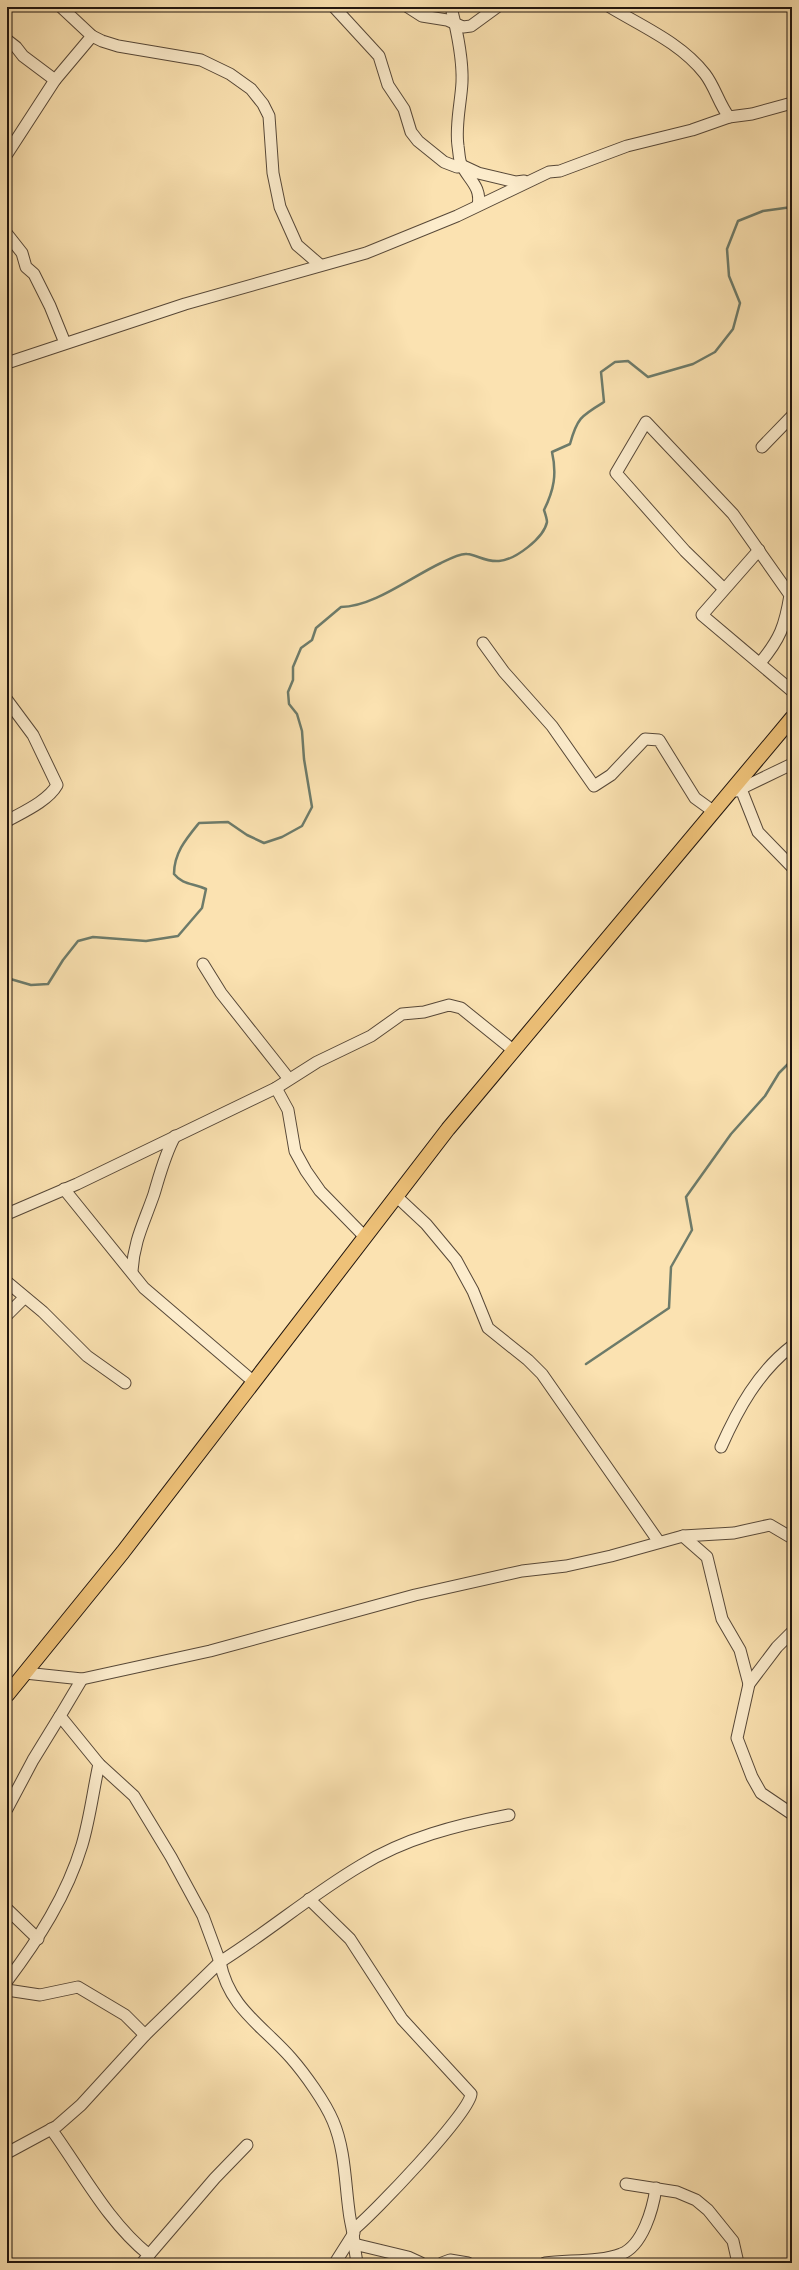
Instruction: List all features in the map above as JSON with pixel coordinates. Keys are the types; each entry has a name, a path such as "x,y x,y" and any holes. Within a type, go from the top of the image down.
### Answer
{"main road":[{"path":"7,1694 123,1552 396,1196 512,1050 792,718"}],"street":[{"path":"62,7 92,36 118,46 201,60 230,74 251,89 263,104 269,116 273,172 280,207 297,245 319,264"},
{"path":"334,7 379,56 388,85 404,109 411,132 418,141 444,162 457,167 463,166 478,173 516,182 527,181"},
{"path":"408,7 422,16 447,20 463,27 471,26 497,7"},
{"path":"451,7 456,24 461,59 462,80 458,107 458,145 463,166 475,184 479,195 478,205"},
{"path":"610,7 669,41 687,54 706,75 729,118"},
{"path":"7,154 55,80 92,36"},
{"path":"7,40 16,47 23,56 55,80"},
{"path":"7,363 184,304 308,270 319,264 366,253 478,205 548,172 560,171 627,146 692,130 729,118 752,114 792,103"},
{"path":"7,234 22,253 26,267 34,274 50,306 65,343"},
{"path":"762,447 792,416"},
{"path":"724,588 685,551 616,473 646,422 733,514 791,593 786,622 782,632 760,663"},
{"path":"759,550 724,588 702,615 792,691"},
{"path":"483,643 504,672 552,726 594,786 611,775 645,739 659,740 695,798 713,811"},
{"path":"7,700 33,735 57,785 49,794 28,810 7,821"},
{"path":"724,797 792,764"},
{"path":"741,789 758,832 792,867"},
{"path":"203,964 221,993 289,1079"},
{"path":"7,1214 64,1189 276,1088 317,1062 371,1036 402,1014 424,1012 449,1005 460,1008 512,1050"},
{"path":"276,1088 288,1110 295,1151 306,1171 320,1191 365,1237"},
{"path":"132,1271 134,1250 140,1228 153,1196 168,1149 175,1136"},
{"path":"64,1189 132,1271 144,1288 254,1382"},
{"path":"396,1196 426,1224 456,1260 473,1291 488,1328 528,1360 542,1374 659,1542"},
{"path":"7,1282 24,1298 43,1312 87,1356 125,1383"},
{"path":"7,1315 24,1298"},
{"path":"721,1447 732,1421 759,1378 778,1357 792,1346"},
{"path":"25,1673 82,1679 210,1651 415,1595 522,1571 566,1566 683,1536 734,1533 770,1525 792,1538"},
{"path":"683,1536 706,1557 722,1619 740,1650 749,1684"},
{"path":"792,1632 777,1647 749,1684 737,1738 742,1754 761,1793 792,1814"},
{"path":"7,1809 33,1760 82,1679"},
{"path":"60,1716 99,1764 121,1783 138,1803 171,1857 203,1916 220,1962 225,1981 235,1998 251,2021 292,2058 333,2121 345,2175 349,2213 354,2236 356,2263"},
{"path":"7,1981 38,1939 61,1896 82,1847 92,1807 99,1764"},
{"path":"7,2153 51,2130 95,2092 145,2035 220,1962 309,1899 361,1865 402,1844 438,1832 509,1815"},
{"path":"309,1899 350,1939 402,2019 471,2094 465,2106 421,2161 367,2219 335,2263"},
{"path":"7,1909 38,1939"},
{"path":"7,1990 40,1995 78,1987 124,2016 145,2035"},
{"path":"51,2130 116,2225 146,2259 220,2173 247,2145"},
{"path":"626,2184 677,2192 696,2200 708,2210 733,2241 738,2263"},
{"path":"545,2263 606,2257 625,2252 635,2243 646,2224 654,2205 656,2188"},
{"path":"354,2236 422,2263"},
{"path":"442,2263 450,2260 468,2263"}],"waterway":[{"path":"7,978 31,985 48,984 63,960 78,941 93,937 146,941 178,936 202,908 206,889 185,882 177,878 174,874 178,853 199,823 228,822 247,835 264,843 282,837 302,826 312,807 304,759 302,731 297,714 289,704 288,692 293,680 293,667 301,648 312,640 316,628 341,607 353,606 379,597 454,557 467,554 494,561 506,560 513,557 535,541 545,528 547,522 544,510 554,482 554,460 552,452 570,444 575,428 581,418 604,402 601,372 615,362 628,361 648,377 693,364 715,352 733,329 740,303 729,276 727,249 738,221 763,211 792,207"},
{"path":"586,1364 669,1308 671,1267 692,1230 686,1197 731,1134 765,1096 779,1073 792,1060"}]}
